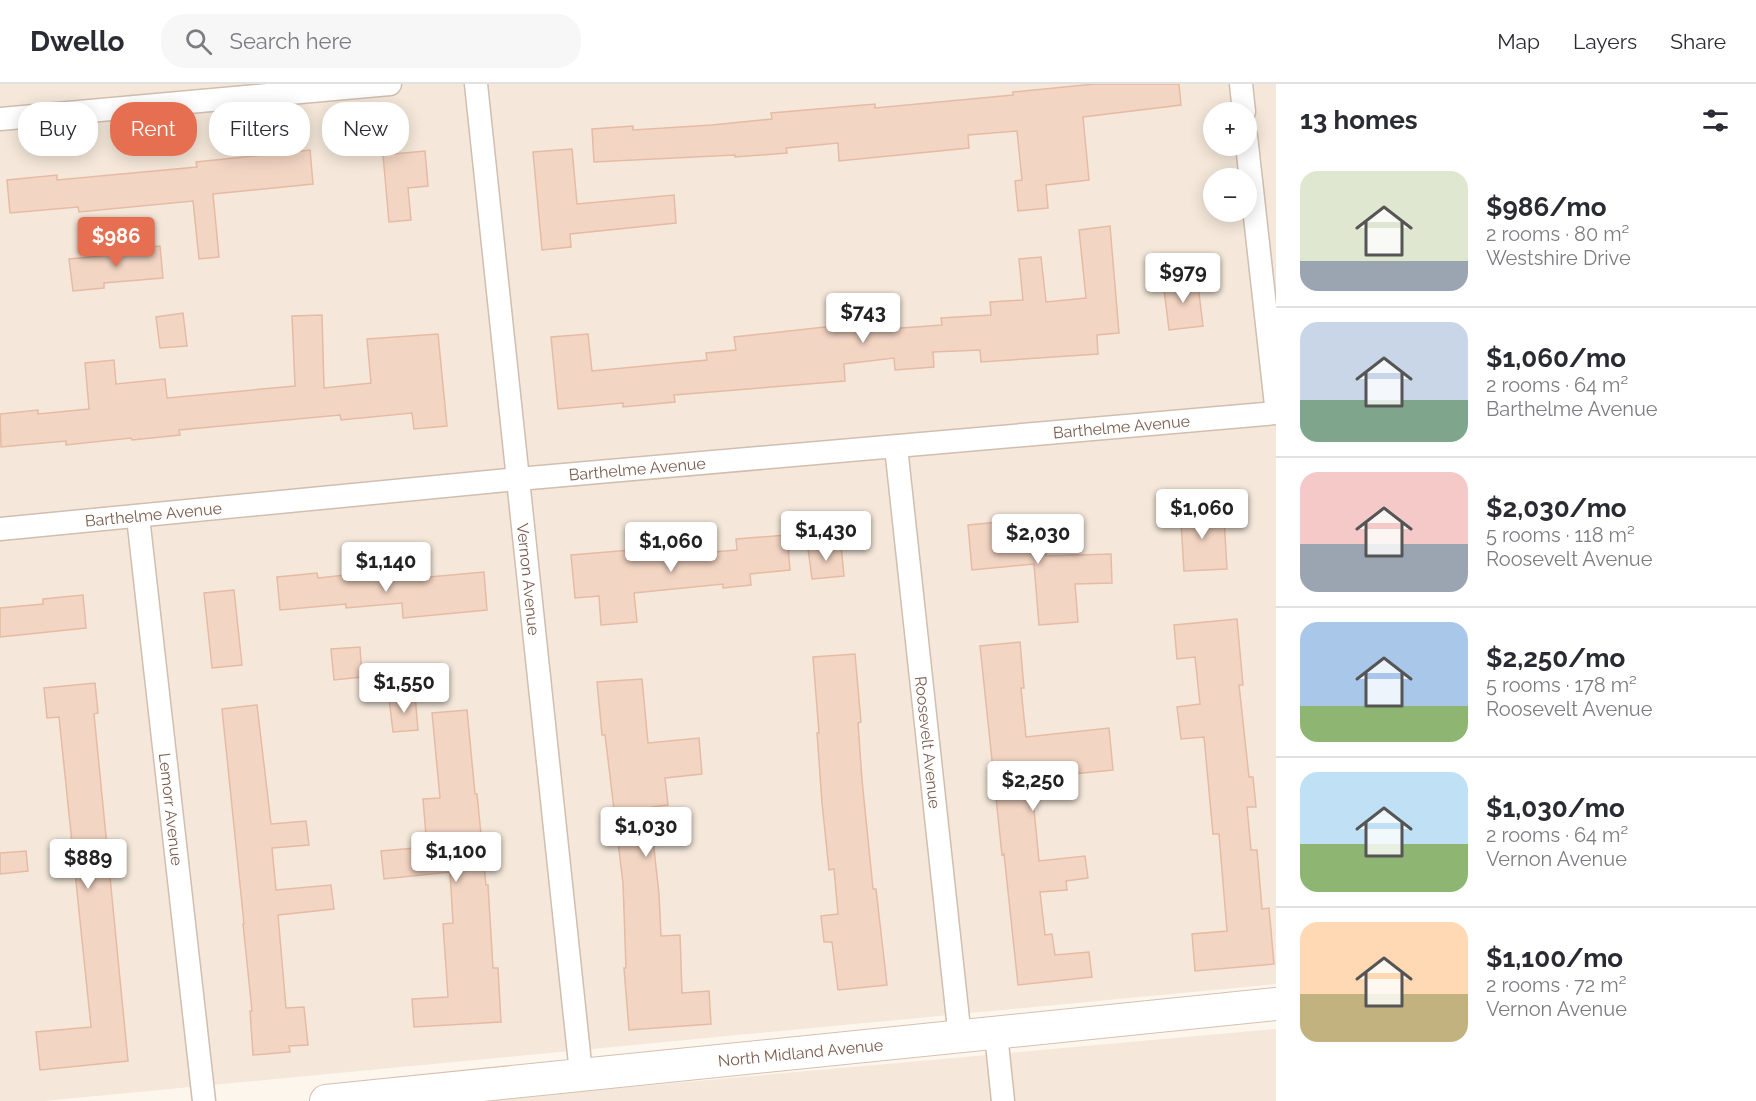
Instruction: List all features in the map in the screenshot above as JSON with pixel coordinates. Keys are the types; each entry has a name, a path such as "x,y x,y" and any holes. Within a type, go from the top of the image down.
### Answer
{"street":[{"path":"0,119 390,84"},
{"name":"Vernon Avenue","path":"476,84 581,1073"},
{"path":"1241,84 1243,102"},
{"path":"1248,156 1276,405"},
{"name":"Barthelme Avenue","path":"0,529 518,479 1276,413"},
{"name":"Roosevelt Avenue","path":"896,447 960,1038"},
{"name":"Lemorr Avenue","path":"138,517 204,1101"},
{"name":"North Midland Avenue","path":"326,1101 581,1073 960,1038 1276,1004"},
{"path":"996,1034 1003,1101"}],"shaded area":[{"path":"0,84 1276,84 1276,984 44,1101 0,1101"},
{"path":"1276,1029 1276,1101 492,1101 585,1091"}],"building":[{"path":"1095,84 1179,84 1181,105 1083,117 1089,180 1046,185 1048,208 1018,211 1015,181 1022,180 1017,131 968,135 969,148 839,161 838,143 786,148 787,153 594,162 592,129 633,126 633,130 712,125 772,119 771,113 875,104 875,108 1013,95 1013,92"},
{"path":"572,149 577,204 674,195 676,223 570,234 571,247 542,250 533,152"},
{"path":"310,150 313,184 213,194 219,257 199,259 193,201 79,212 78,207 10,213 7,180 57,175 57,180 197,167 196,162 253,156 310,156"},
{"path":"425,151 428,186 408,188 411,220 389,222 383,156 409,156 409,153"},
{"path":"1110,226 1119,333 1097,335 1098,354 981,362 980,350 933,352 934,367 895,370 894,358 844,364 845,381 674,395 675,402 623,407 623,403 558,409 551,337 588,334 592,371 707,360 706,353 736,350 734,337 860,323 860,331 942,325 941,318 991,315 990,302 1023,300 1019,259 1041,257 1046,302 1086,298 1079,230"},
{"path":"160,246 163,278 104,283 104,288 73,291 69,259 132,253 131,249"},
{"path":"1197,277 1203,326 1169,330 1163,281"},
{"path":"183,313 187,346 160,348 156,317"},
{"path":"322,315 324,388 371,383 367,339 438,334 447,426 414,429 412,413 341,420 340,415 179,430 180,435 132,440 131,438 66,445 66,441 1,447 0,414 38,410 38,414 89,409 85,363 114,360 116,384 165,379 167,398 295,386 292,316"},
{"path":"1202,504 1203,519 1224,518 1227,569 1184,571 1180,505"},
{"path":"1043,518 1046,556 1111,554 1112,583 1075,584 1078,622 1039,625 1034,564 972,570 968,525"},
{"path":"787,535 790,570 750,574 751,585 723,588 723,584 634,593 637,622 601,625 599,596 575,598 571,555 631,550 631,556 690,550 690,554 737,550 736,539"},
{"path":"841,545 844,576 812,579 808,549"},
{"path":"383,571 384,581 484,572 487,610 403,618 402,603 346,608 346,604 280,610 277,577 317,573 318,578"},
{"path":"234,590 242,665 212,668 204,593"},
{"path":"83,595 86,628 0,637 0,608 43,604 43,599"},
{"path":"1237,619 1243,685 1239,685 1249,777 1253,777 1256,807 1247,807 1251,850 1257,850 1262,909 1269,908 1274,964 1195,971 1192,934 1227,931 1219,834 1213,834 1204,737 1181,739 1177,707 1200,704 1195,657 1177,659 1174,625"},
{"path":"1020,642 1024,688 1021,688 1026,737 1109,728 1113,770 1031,778 1039,861 1085,856 1088,878 1066,881 1067,890 1040,892 1045,935 1052,934 1055,955 1089,952 1092,977 1018,985 980,646"},
{"path":"360,647 362,677 334,680 331,649"},
{"path":"855,654 861,722 858,723 862,780 873,889 876,889 887,985 838,990 832,942 824,942 821,916 838,914 834,869 829,870 822,803 813,657"},
{"path":"642,679 648,743 699,738 702,774 665,778 668,805 652,807 653,813 650,813 661,936 680,935 682,993 709,991 711,1024 629,1030 624,968 626,968 623,883 605,735 602,735 597,682"},
{"path":"95,683 98,713 94,714 128,1061 40,1070 36,1032 91,1027 59,717 47,718 44,688"},
{"path":"415,695 418,730 393,732 389,698"},
{"path":"257,705 271,824 306,821 309,845 272,848 276,890 331,885 334,909 278,915 286,1008 304,1007 308,1045 289,1046 290,1052 253,1055 250,1011 252,1011 222,709"},
{"path":"467,710 475,794 477,794 486,885 488,885 493,968 498,968 501,1022 414,1027 412,999 448,997 443,924 453,923 450,872 384,879 381,851 427,847 423,799 440,798 432,713"},
{"path":"26,851 28,871 0,874 0,853"}]}
